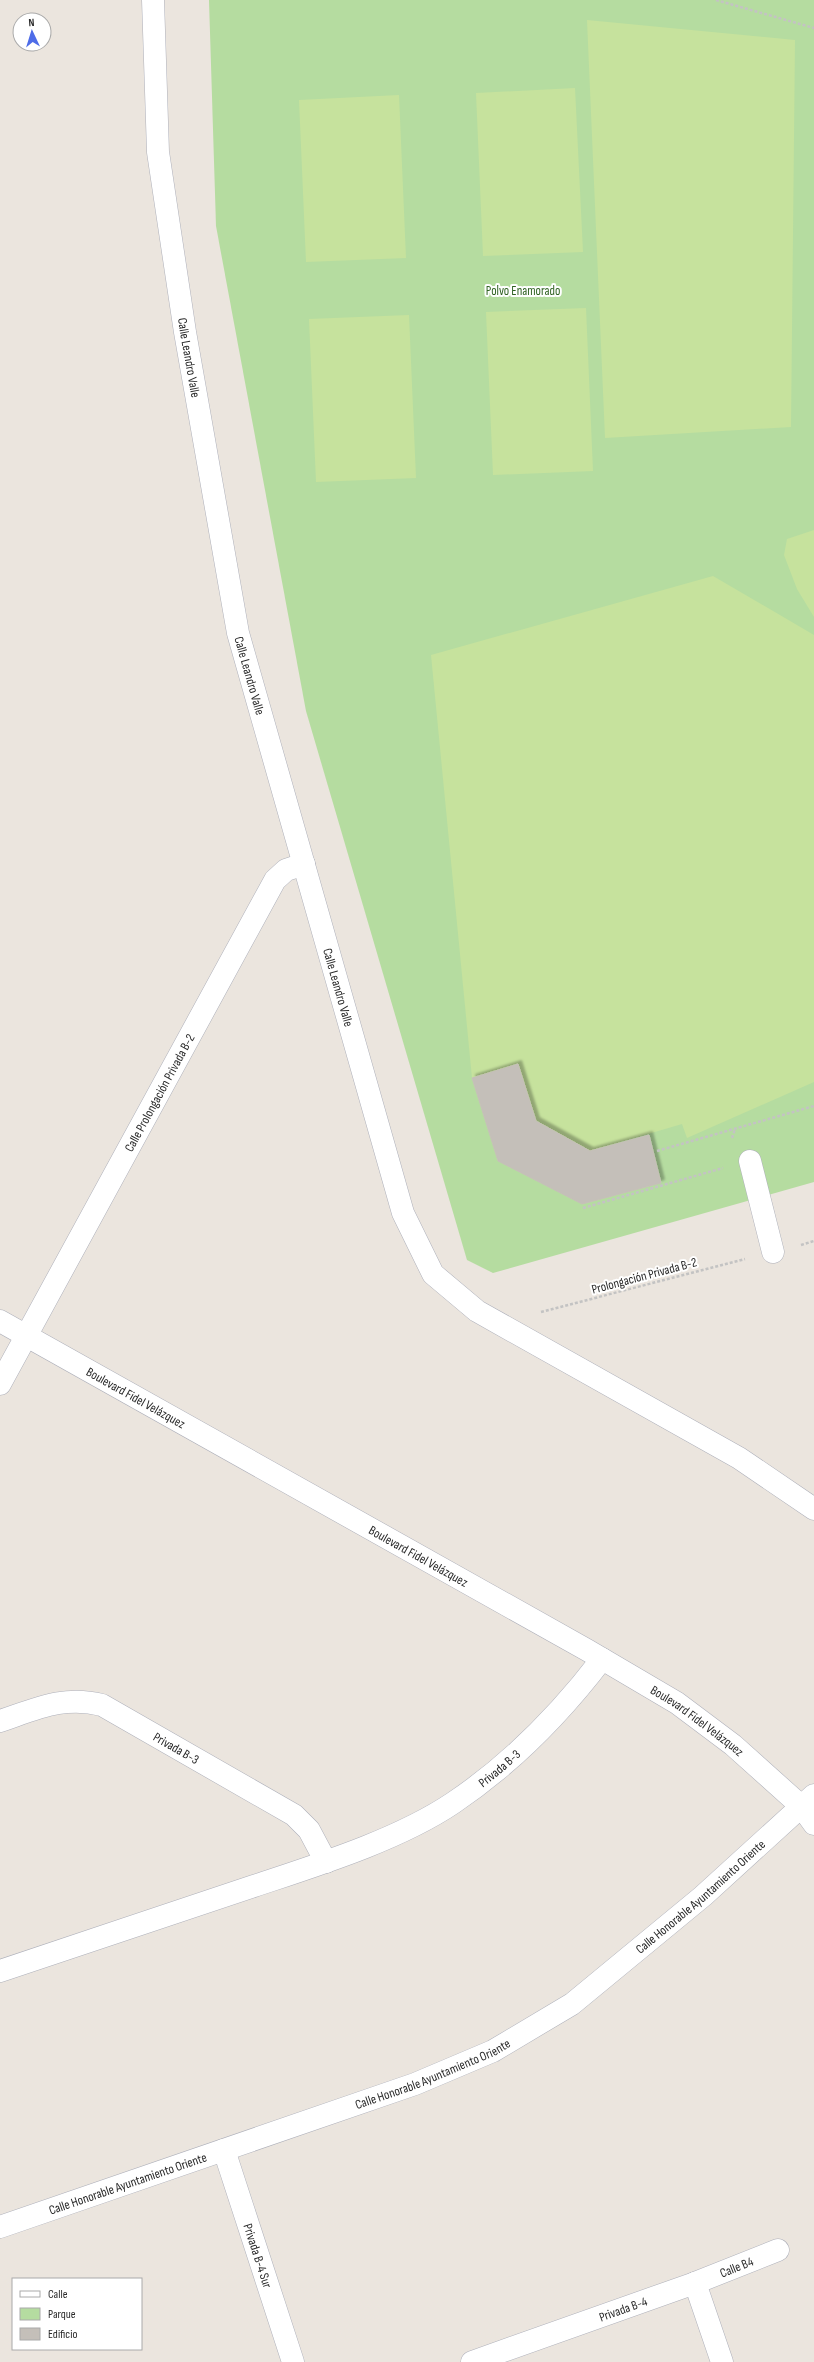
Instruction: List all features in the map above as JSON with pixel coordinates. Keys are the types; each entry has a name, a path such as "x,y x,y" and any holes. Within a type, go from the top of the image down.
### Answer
{"street":[{"name":"Calle Leandro Valle","path":"153,0 158,152 186,340 238,633 402,1213 433,1274 477,1311 740,1458 814,1509"},
{"name":"Calle Prolongación Privada B-2","path":"0,1384 275,880 286,870 304,864"},
{"path":"740,1164 773,1252"},
{"name":"Boulevard Fidel Velázquez","path":"0,1321 28,1335 602,1659 677,1703 808,1800 814,1824"},
{"name":"Privada B-3","path":"0,1971 326,1862 404,1829 452,1804 495,1771 547,1725 578,1691 602,1659"},
{"name":"Privada B-3","path":"0,1721 45,1706 69,1701 88,1702 102,1705 294,1815 309,1830 326,1862"},
{"name":"Calle Honorable Ayuntamiento Oriente","path":"0,2227 415,2084 493,2051 572,2004 703,1896 808,1800"},
{"name":"Privada B-4 Sur","path":"224,2150 293,2362"},
{"name":"Calle B4","path":"695,2283 778,2250"},
{"path":"695,2283 722,2362"},
{"name":"Privada B-4","path":"472,2362 695,2283"}],"path":[{"path":"716,0 814,28"},
{"path":"657,1151 814,1106"},
{"path":"582,1208 740,1164"},
{"name":"Prolongación Privada B-2","path":"535,1314 814,1241"}],"green space":[{"name":"Polvo Enamorado","path":"209,0 814,0 814,1182 493,1273 467,1260 306,711 216,226"},
{"path":"587,20 795,40 791,427 605,438"},
{"path":"575,88 583,252 483,256 476,93"},
{"path":"399,95 406,258 306,262 299,100"},
{"path":"586,308 593,471 493,475 486,312"},
{"path":"409,315 416,478 316,482 309,319"},
{"path":"814,530 814,617 797,589 784,555 787,539"},
{"path":"713,576 814,635 814,1082 687,1138 682,1124 590,1151 536,1121 518,1064 472,1078 431,655"}],"building":[{"path":"518,1064 536,1121 590,1151 649,1135 661,1183 582,1204 498,1161 472,1078"}]}
